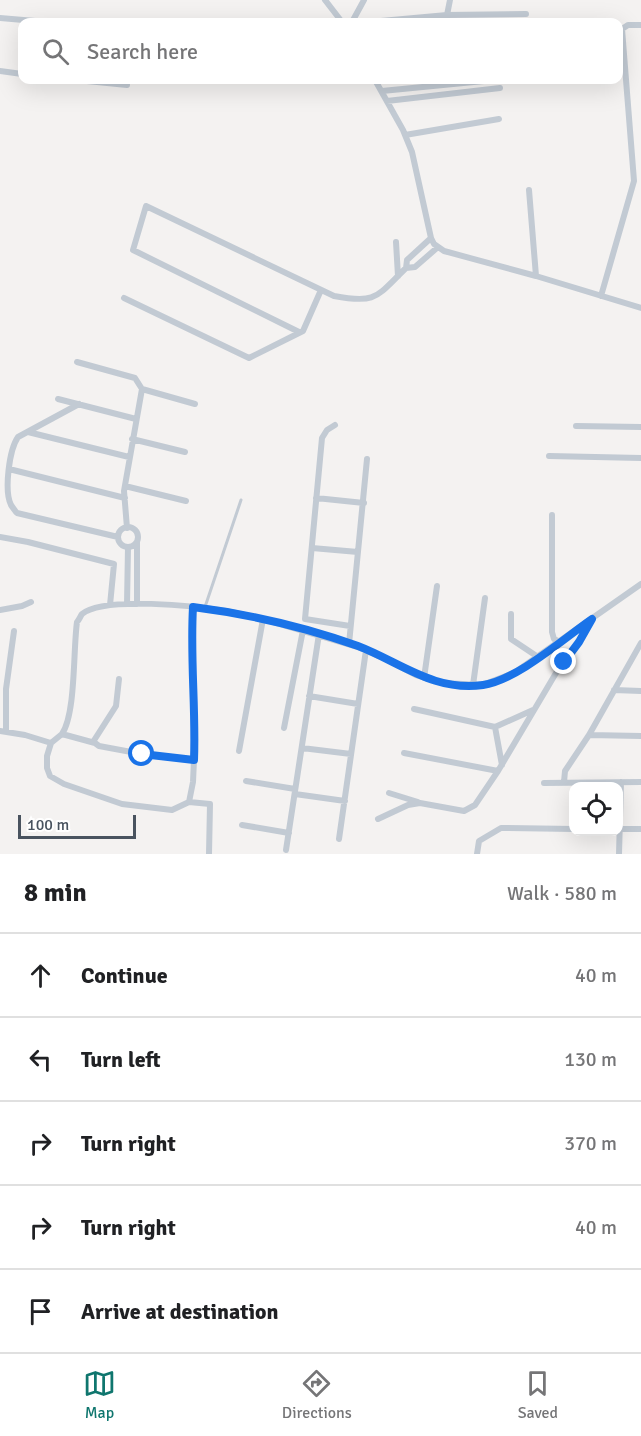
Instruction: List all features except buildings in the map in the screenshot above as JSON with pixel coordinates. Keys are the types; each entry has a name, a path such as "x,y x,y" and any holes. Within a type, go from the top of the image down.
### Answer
{"street":[{"path":"324,0 339,18"},
{"path":"354,18 364,0"},
{"path":"447,15 450,0"},
{"path":"414,18 447,15 526,14"},
{"path":"0,18 18,20"},
{"path":"623,28 628,25 641,25"},
{"path":"601,296 634,182 623,42"},
{"path":"0,71 18,73"},
{"path":"117,84 127,85"},
{"path":"377,84 405,135 416,164 431,238 438,247 444,251 641,308"},
{"path":"382,92 457,84"},
{"path":"387,101 500,88"},
{"path":"405,135 499,119"},
{"path":"529,190 536,276"},
{"path":"299,332 133,250 146,206 334,296 356,300 370,300 378,296 406,268 407,260 431,238"},
{"path":"396,243 398,276"},
{"path":"406,268 415,267 438,247"},
{"path":"124,298 249,358 303,331 321,290"},
{"path":"77,362 135,378 142,389 195,404"},
{"path":"127,528 125,486 142,389"},
{"path":"58,399 136,419"},
{"path":"79,405 18,437 14,444 9,470 11,506 17,513 118,537"},
{"path":"335,425 327,430 322,438 305,619 351,626"},
{"path":"576,426 641,427"},
{"path":"28,432 129,457"},
{"path":"132,439 185,452"},
{"path":"549,456 641,458"},
{"path":"349,644 368,459"},
{"path":"9,470 124,498"},
{"path":"125,486 186,501"},
{"path":"316,498 364,503"},
{"path":"552,515 552,632 555,639 560,642"},
{"path":"128,547 122,545 118,537 120,531 132,528 137,532 137,604"},
{"path":"0,537 114,564 110,605"},
{"path":"128,547 136,542"},
{"path":"127,604 128,547"},
{"path":"312,548 358,552"},
{"path":"209,854 210,804 189,802 172,810 122,804 64,784 50,776 47,756 51,742 66,728 72,689 77,622 83,614 110,605 127,604 226,611 319,634 349,644 424,678 443,683 482,685 501,680 514,673 641,584"},
{"path":"424,678 437,586"},
{"path":"473,685 485,598"},
{"path":"0,610 31,602"},
{"path":"189,802 193,782 195,722 191,661 193,607"},
{"path":"511,614 511,639 538,657"},
{"path":"239,751 263,619"},
{"path":"389,793 424,804 455,810 468,810 479,801 556,673 579,642 592,619"},
{"path":"284,728 303,630"},
{"path":"14,631 3,732 51,742"},
{"path":"286,850 319,634"},
{"path":"564,782 565,771 589,735 641,643"},
{"path":"339,839 366,650"},
{"path":"93,742 116,706 119,679"},
{"path":"614,690 641,691"},
{"path":"309,696 358,704"},
{"path":"414,709 495,727 534,710"},
{"path":"495,727 502,765"},
{"path":"62,734 93,742 99,746 194,760"},
{"path":"589,735 641,736"},
{"path":"302,748 351,754"},
{"path":"404,753 498,771"},
{"path":"246,781 345,801"},
{"path":"544,783 569,782"},
{"path":"623,782 641,782"},
{"path":"378,819 408,805 424,804"},
{"path":"242,825 289,832"},
{"path":"477,854 479,841 501,828 569,829"},
{"path":"623,829 641,830"},
{"path":"619,836 620,854"}],"lane":[{"path":"205,609 241,500"}],"route":[{"path":"142,754 194,760 195,722 191,671 193,607 263,619 322,635 358,647 416,675 443,683 466,685 482,685 501,680 592,619 564,662"}]}
